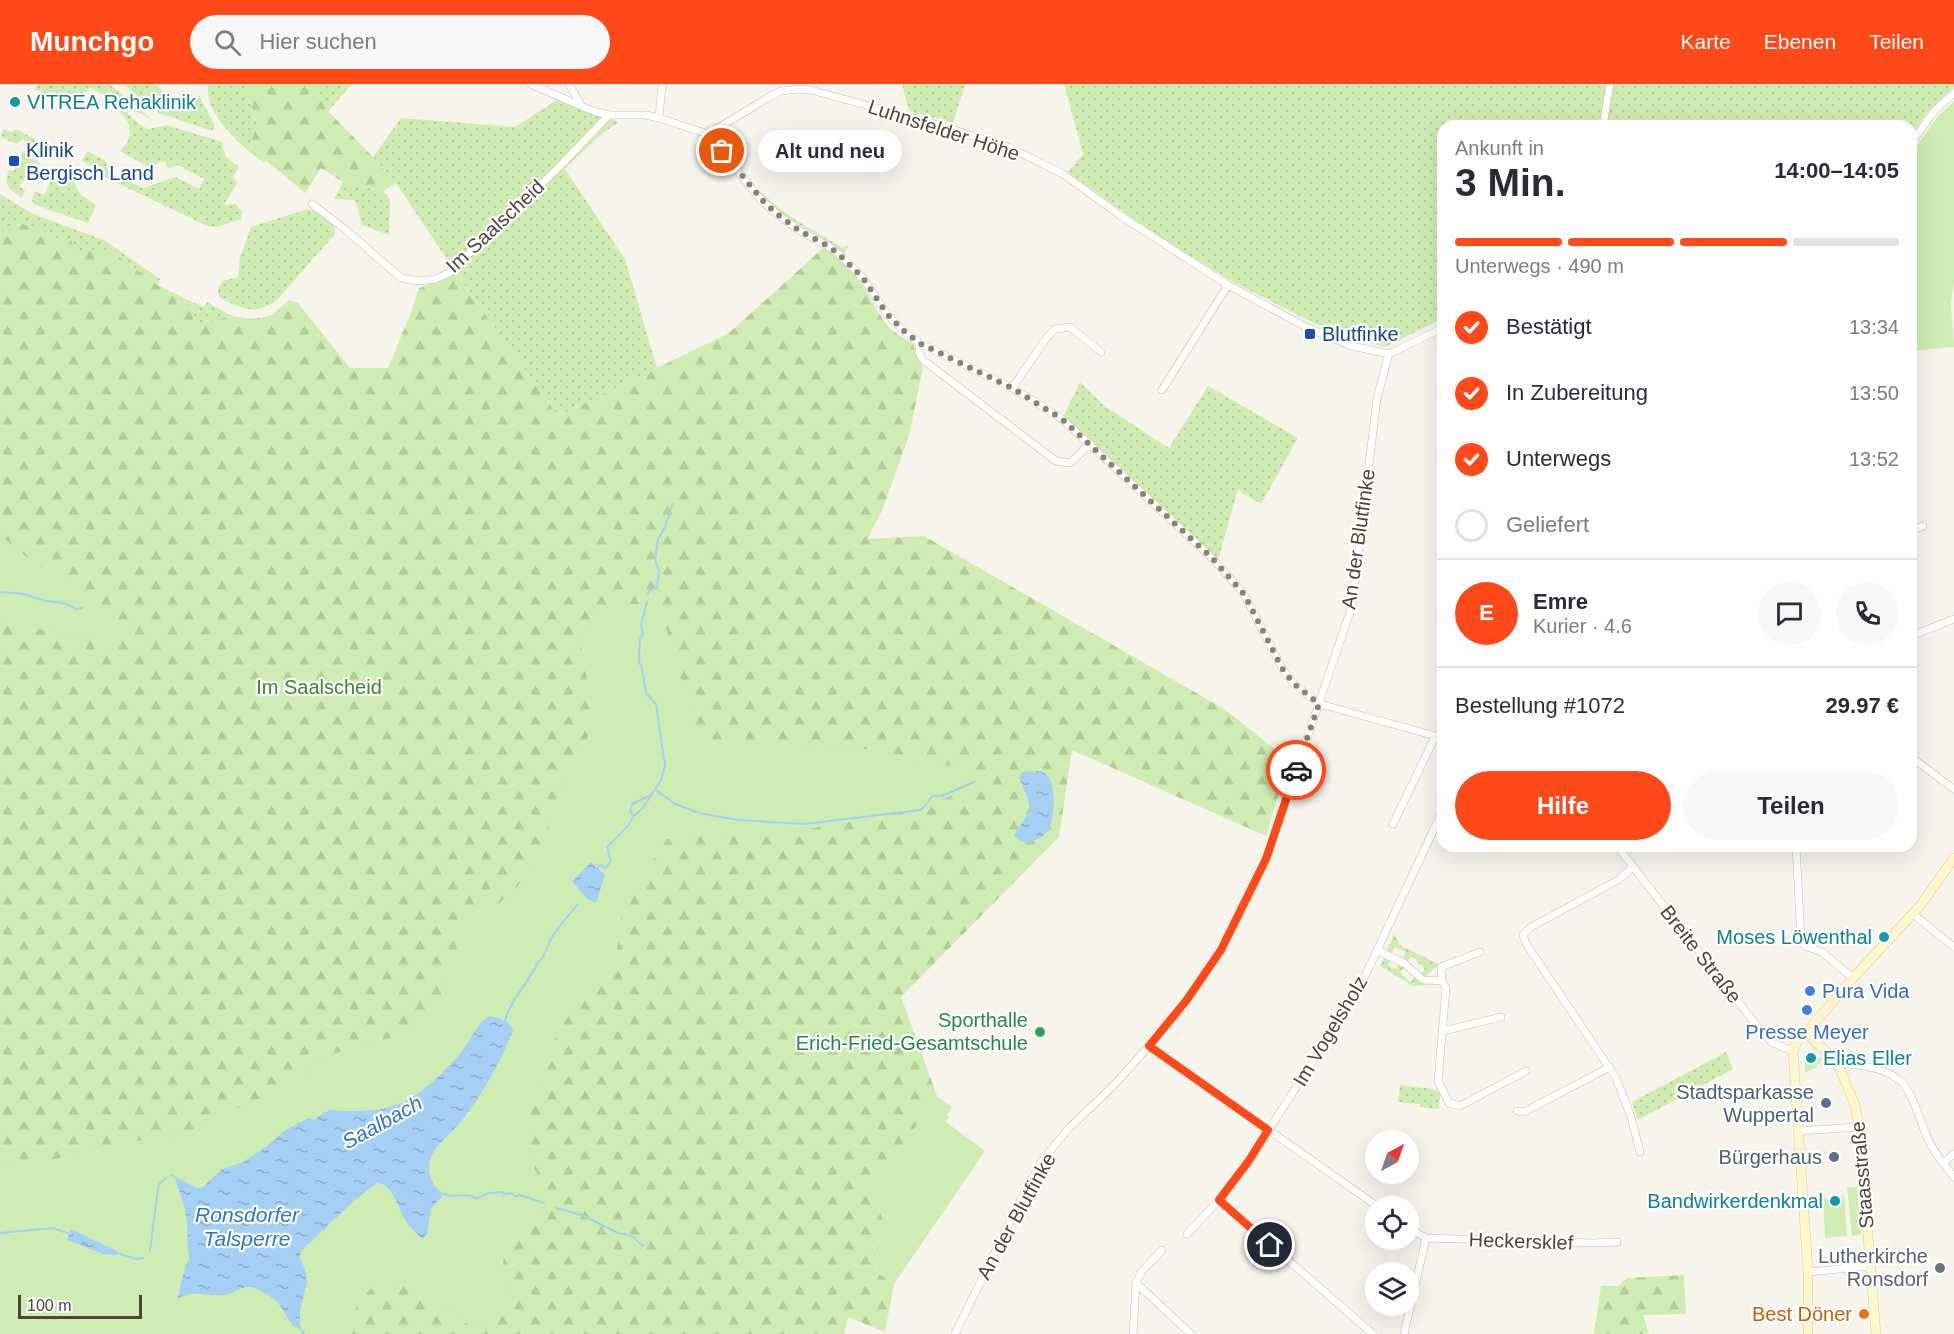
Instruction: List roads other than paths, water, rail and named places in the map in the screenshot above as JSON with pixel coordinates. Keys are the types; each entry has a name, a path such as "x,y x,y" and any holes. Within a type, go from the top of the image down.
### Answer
{"main road":[{"path":"1808,1334 1808,1272 1793,1051 1798,1038 1806,1033 1853,978 1913,914 1954,858"},
{"name":"Staasstraße","path":"1806,1033 1837,1062 1855,1105 1859,1127 1876,1334"}],"street":[{"path":"530,84 609,115 646,115 708,134 762,200 777,214 800,231 830,247 863,278 887,314 903,330 919,343 1012,388 1062,419 1212,558 1244,594 1282,668 1293,683 1319,704 1435,736 1393,824"},
{"path":"569,84 582,106"},
{"path":"659,118 662,84"},
{"path":"1604,120 1610,84"},
{"name":"Luhnsfelder Höhe","path":"708,134 781,91 799,89 811,90 942,126 1008,147 1063,174 1121,216 1228,285 1296,322 1352,346 1389,354"},
{"path":"1917,135 1936,109 1954,93"},
{"name":"Im Saalscheid","path":"312,204 401,278 418,281 435,279 449,273 560,166 609,115"},
{"path":"1162,390 1228,285"},
{"path":"1012,388 1055,329 1070,327 1101,352"},
{"path":"1389,354 1437,331"},
{"path":"919,343 919,352 923,360 1056,461 1070,463 1090,444"},
{"name":"An der Blutfinke","path":"955,1334 1041,1162 1069,1128 1114,1085 1186,1001 1221,950 1262,869 1352,606 1377,398 1389,354"},
{"path":"1917,528 1923,526"},
{"path":"1917,634 1954,619"},
{"path":"1917,761 1954,789"},
{"name":"Im Vogelsholz","path":"1187,1234 1219,1200 1248,1162 1357,993 1437,823"},
{"name":"Breite Straße","path":"1622,852 1761,1031 1773,1043 1793,1051"},
{"path":"1796,852 1801,939 1805,946 1822,952 1853,978"},
{"path":"1633,867 1618,880 1532,927 1522,935 1616,1078 1631,1117 1640,1152"},
{"path":"1913,914 1954,947"},
{"path":"1377,950 1405,964 1423,980 1442,981"},
{"path":"1480,952 1440,967 1442,981 1446,988 1438,1081 1449,1103 1460,1106 1526,1071"},
{"path":"1443,1031 1501,1017"},
{"path":"1149,1046 1365,1198"},
{"path":"1837,1062 1866,1065 1902,1083 1930,1143 1954,1177"},
{"path":"1517,1111 1524,1112 1610,1067"},
{"path":"1798,1131 1859,1127"},
{"path":"1943,1163 1954,1154"},
{"path":"1219,1200 1373,1334"},
{"name":"Heckersklef","path":"1419,1234 1426,1238 1617,1242"},
{"path":"1404,1334 1426,1238"},
{"path":"1132,1334 1136,1283 1142,1271 1162,1250"},
{"path":"1808,1272 1871,1266"},
{"path":"1136,1283 1191,1334"}],"water":[{"path":"1040,771 1047,775 1051,781 1054,798 1053,816 1049,829 1040,837 1026,842 1020,841 1014,835 1030,811 1019,777 1023,772"},
{"path":"591,862 605,875 596,903 587,899 572,881"},
{"name":"Ronsdorfer Talsperre","path":"490,1016 507,1022 513,1030 498,1064 477,1099 433,1153 429,1169 431,1179 444,1194 431,1209 427,1234 423,1239 408,1224 387,1187 377,1183 355,1200 301,1251 300,1257 307,1282 300,1311 300,1328 294,1327 274,1300 254,1288 246,1287 224,1295 189,1294 177,1299 186,1264 190,1258 185,1212 174,1176 197,1188 203,1187 222,1169 243,1162 266,1147 284,1131 308,1118 315,1120 323,1113 330,1111 361,1111 395,1106 411,1098 443,1072 459,1055 481,1023"},
{"path":"71,1229 117,1251 117,1255 103,1254 67,1240"}],"waterway":[{"name":"Saalbach","path":"648,594 650,590 657,588 659,571 655,560 658,539 664,529 672,504"},
{"path":"0,592 24,594 46,601 63,603 77,609 82,608"},
{"name":"Saalbach","path":"596,868 601,865 605,868 611,861 607,847 643,808 661,780 665,766 656,704 646,693 639,662 640,639 643,634 641,625 647,602"},
{"path":"656,790 675,804 699,813 738,820 804,824 920,810 932,796 942,796 974,782"},
{"path":"634,816 630,811 632,804 651,795"},
{"name":"Saalbach","path":"505,1021 507,1013 537,963 543,957 552,938 578,904"},
{"path":"150,1251 158,1188 166,1178"},
{"path":"442,1194 468,1195 477,1198 489,1193 502,1192 544,1203"},
{"path":"556,1208 582,1215 618,1233 632,1236 643,1246"},
{"name":"Saalbach","path":"0,1233 53,1228 70,1234"},
{"name":"Saalbach","path":"114,1252 136,1259 143,1258"},
{"path":"299,1326 304,1334"}],"place":[{"name":"VITREA Rehaklinik","path":"15,102"},
{"name":"Alt und neu","path":"722,151"},
{"name":"Klinik Bergisch Land","path":"14,161"},
{"name":"Blutfinke","path":"1310,334"},
{"name":"Moses Löwenthal","path":"1884,937"},
{"name":"Pura Vida","path":"1810,991"},
{"name":"Presse Meyer","path":"1807,1010"},
{"name":"Sporthalle Erich-Fried-Gesamtschule","path":"1040,1032"},
{"name":"Elias Eller","path":"1811,1058"},
{"name":"Stadtsparkasse Wuppertal","path":"1826,1103"},
{"name":"Bürgerhaus","path":"1834,1157"},
{"name":"Bandwirkerdenkmal","path":"1835,1201"},
{"name":"Lutherkirche Ronsdorf","path":"1940,1268"},
{"name":"Best Döner","path":"1864,1314"}]}
